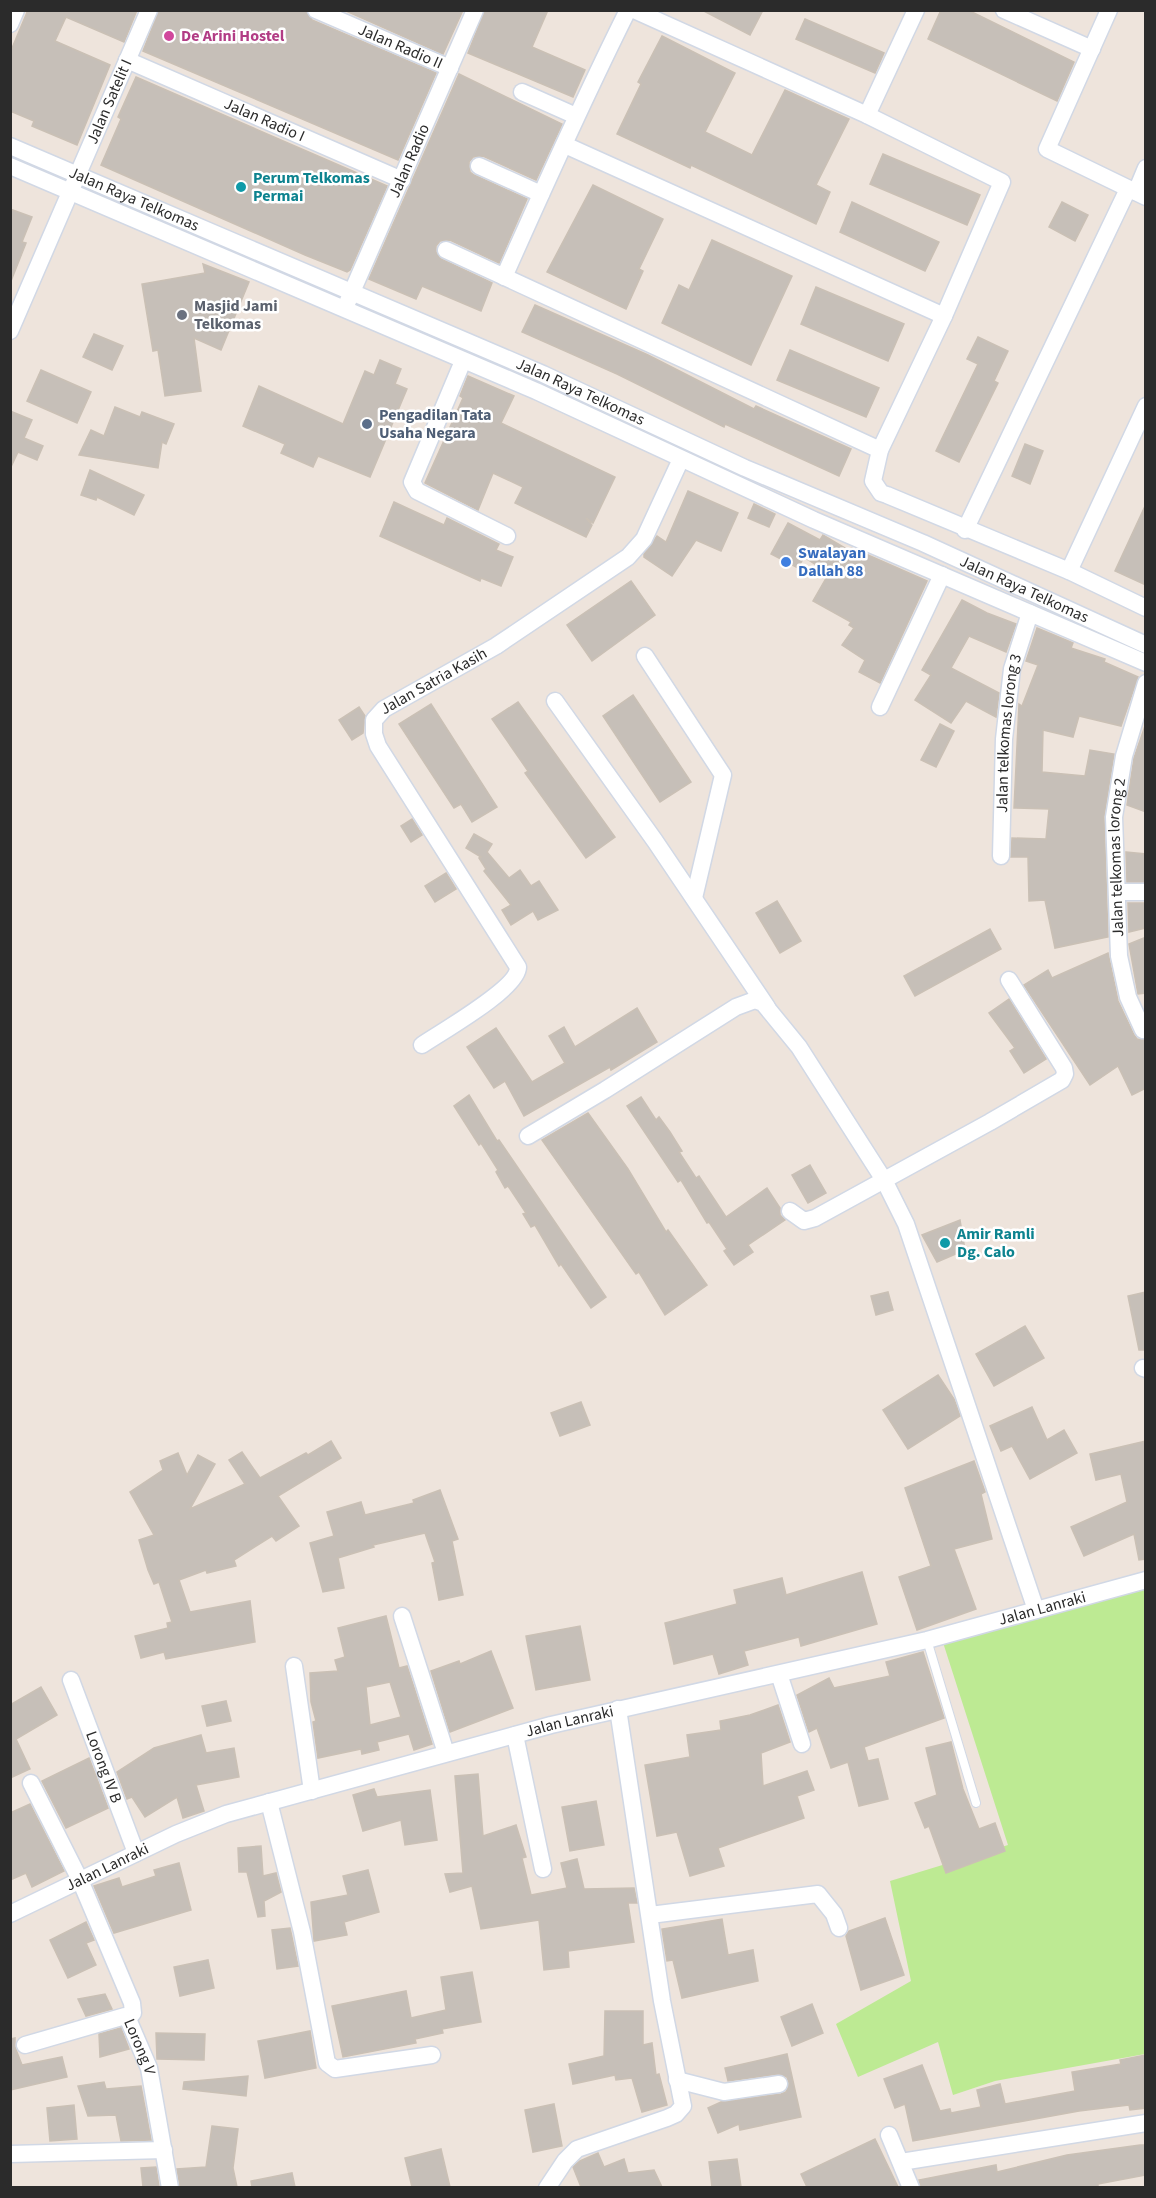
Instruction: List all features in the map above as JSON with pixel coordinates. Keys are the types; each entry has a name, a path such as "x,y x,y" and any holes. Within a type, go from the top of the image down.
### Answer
{"street":[{"path":"10,24 16,10"},
{"name":"Jalan Satelit I","path":"10,331 149,10"},
{"name":"Jalan Radio II","path":"316,10 450,68"},
{"name":"Jalan Radio","path":"344,310 475,10"},
{"path":"504,277 576,116 628,10"},
{"path":"634,10 867,115 1002,182 944,316 880,450 873,481 881,493 965,530 1069,571 1146,608"},
{"path":"867,115 916,10"},
{"path":"1004,10 1092,49"},
{"path":"1109,10 1047,149 1136,193"},
{"name":"Jalan Radio I","path":"127,60 402,180"},
{"path":"522,92 576,116"},
{"path":"565,145 944,316"},
{"name":"Jalan Raya Telkomas","path":"10,146 543,374 741,475 814,520 1146,663"},
{"name":"Jalan Raya Telkomas","path":"10,166 536,391 681,459 741,475 923,543 1146,645"},
{"path":"479,166 541,194"},
{"path":"965,530 1136,193 1146,168"},
{"path":"446,250 880,450"},
{"path":"463,361 412,482 417,491 507,536"},
{"path":"536,391 543,374"},
{"path":"1069,571 1146,406"},
{"name":"Jalan Satria Kasih","path":"422,1045 508,987 518,973 518,967 382,753 374,737 374,720 384,710 496,646 628,557 644,539 681,459"},
{"path":"880,707 942,575"},
{"name":"Jalan telkomas lorong 3","path":"1001,856 1004,739 1011,669 1029,613"},
{"path":"645,656 723,775 694,898"},
{"name":"Jalan telkomas lorong 2","path":"1143,1030 1128,997 1123,975 1117,931 1114,835 1116,798 1124,756 1146,683"},
{"path":"555,701 770,1010 799,1047 884,1180 906,1224 932,1297 1036,1611"},
{"path":"1117,892 1146,892"},
{"path":"790,1211 800,1219 808,1220 1062,1080 1065,1074 1064,1068 1009,980"},
{"path":"528,1136 606,1090 736,1007 755,1000 770,1010"},
{"name":"Jalan Lanraki","path":"10,1914 136,1853 226,1814 515,1735 618,1709 927,1640 1146,1580"},
{"path":"402,1616 446,1753"},
{"path":"294,1666 312,1791"},
{"path":"779,1674 802,1744"},
{"name":"Lorong IV B","path":"71,1680 136,1853"},
{"path":"547,2187 565,2161 577,2149 676,2114 683,2106 618,1709"},
{"path":"515,1735 543,1869"},
{"name":"Lorong V","path":"31,1783 80,1880 132,2003 133,2013 128,2019 149,2068 170,2187"},
{"path":"269,1802 302,1932 327,2063 335,2069 432,2055"},
{"path":"650,1915 818,1894 834,1914 839,1928"},
{"path":"24,2045 109,2019 125,2016 128,2019"},
{"path":"677,2080 724,2092 779,2084"},
{"path":"901,2162 1146,2123"},
{"path":"889,2135 911,2187"},
{"path":"10,2154 164,2150"}],"lane":[{"path":"927,1640 975,1803"}],"green space":[{"path":"1145,1577 1145,2054 995,2081 953,2095 938,2042 858,2077 836,2024 911,1981 890,1881 1008,1845 939,1630"}],"building":[{"path":"28,10 137,10 124,42 66,17 55,41 110,65 77,145 32,126 34,121 10,111 10,53"},
{"path":"159,10 306,10 312,20 436,73 398,160 143,51"},
{"path":"344,10 463,10 443,54"},
{"path":"485,10 548,10 532,47 585,70 573,97 468,53"},
{"path":"702,10 763,10 750,35"},
{"path":"941,10 968,10 1074,62 1057,101 928,39"},
{"path":"805,19 884,53 875,73 796,39"},
{"path":"662,36 735,73 705,132 752,155 785,90 849,119 816,185 830,192 816,224 691,165 690,168 617,134 641,84 638,82"},
{"path":"459,74 562,124 536,180 483,156 473,157 469,162 470,172 474,175 527,199 499,263 450,240 440,241 436,246 436,252 441,259 492,283 481,311 422,286 416,299 369,279"},
{"path":"136,77 387,186 350,270 347,272 305,255 101,165 121,119 118,117"},
{"path":"883,154 980,195 967,225 870,184"},
{"path":"593,185 663,219 639,269 643,271 626,309 547,272"},
{"path":"852,202 939,242 925,271 840,232"},
{"path":"1062,202 1088,215 1075,241 1049,227"},
{"path":"10,209 32,217 22,242 26,243 11,281"},
{"path":"712,240 792,276 751,365 662,323 679,285 689,290"},
{"path":"203,264 249,282 221,350 194,338 201,391 165,396 158,350 153,351 142,284 205,273"},
{"path":"816,287 904,324 888,361 801,324"},
{"path":"535,305 648,355 754,409 756,406 851,449 839,476 725,424 724,427 617,374 522,332"},
{"path":"94,334 123,346 112,370 83,357"},
{"path":"978,337 1008,351 994,381 998,383 959,462 936,451 978,364 967,359"},
{"path":"790,350 879,388 866,417 777,380"},
{"path":"380,360 401,369 395,384 407,389 370,477 318,456 313,467 281,453 285,444 243,426 259,386 343,424 365,371 374,375"},
{"path":"41,370 91,392 77,423 27,401"},
{"path":"468,376 514,396 501,423 615,477 593,523 586,518 592,525 586,537 515,503 523,487 493,473 478,510 425,483 463,398 460,396"},
{"path":"115,407 140,417 142,412 174,424 166,444 162,442 158,468 79,455 91,430 104,436"},
{"path":"10,411 32,420 24,438 43,446 37,460 18,452 10,469"},
{"path":"1025,444 1043,451 1030,484 1012,476"},
{"path":"90,470 144,495 134,515 97,497 96,500 81,495"},
{"path":"688,491 738,513 721,551 696,540 672,576 644,557 644,554 657,536 666,542"},
{"path":"394,502 444,525 447,518 499,544 496,550 513,557 501,586 481,578 480,581 380,536"},
{"path":"754,504 775,514 769,527 748,518"},
{"path":"1146,504 1146,585 1115,571"},
{"path":"788,523 820,540 823,535 850,551 852,548 927,581 880,683 859,672 865,660 842,645 854,628 849,625 851,622 813,601 829,573 804,557 798,568 771,554"},
{"path":"631,581 655,615 592,661 567,625"},
{"path":"962,600 1016,624 1006,652 969,636 951,668 999,693 996,717 966,701 951,723 915,700 931,675 922,670"},
{"path":"1037,628 1073,643 1071,648 1105,659 1104,662 1138,677 1121,726 1079,716 1073,737 1043,730 1042,772 1085,776 1090,750 1114,754 1104,817 1108,937 1055,948 1045,900 1029,901 1028,857 1011,857 1012,838 1046,839 1049,809 1014,808 1019,704 1022,706 1038,665 1026,661"},
{"path":"633,695 691,782 660,802 603,716"},
{"path":"518,702 615,837 586,858 525,773 528,771 492,719"},
{"path":"431,704 497,807 472,822 461,804 454,808 399,724"},
{"path":"359,707 365,716 363,733 352,740 339,720"},
{"path":"940,724 954,731 936,767 921,760"},
{"path":"1145,726 1146,812 1127,805 1134,758"},
{"path":"412,819 422,835 411,842 401,826"},
{"path":"474,834 492,844 487,852 509,878 520,870 531,886 539,881 558,910 538,920 533,911 511,925 502,910 511,905 484,871 486,869 479,858 481,857 466,848"},
{"path":"1126,852 1146,854 1146,882 1127,882"},
{"path":"446,873 456,889 435,902 425,886"},
{"path":"777,901 801,941 780,953 756,913"},
{"path":"1128,903 1146,903 1146,928 1129,932"},
{"path":"990,929 1001,949 915,996 904,976"},
{"path":"1146,937 1146,993 1138,994 1129,944"},
{"path":"1108,953 1118,1001 1134,1035 1137,1039 1146,1040 1146,1088 1132,1095 1118,1066 1090,1085 1024,985 1048,970 1052,978"},
{"path":"1009,999 1046,1059 1024,1073 1010,1051 1015,1048 989,1013"},
{"path":"637,1008 657,1042 611,1070 610,1067 524,1116 505,1081 494,1088 467,1047 496,1028 532,1082 565,1063 549,1036 564,1027 575,1047"},
{"path":"469,1095 497,1141 499,1140 606,1297 591,1308 561,1264 559,1266 535,1225 531,1227 523,1214 526,1213 508,1186 505,1188 496,1172 498,1170 454,1106"},
{"path":"641,1097 656,1120 659,1117 670,1132 682,1151 679,1152 696,1178 699,1176 726,1217 767,1188 780,1208 780,1215 785,1220 748,1245 753,1252 734,1265 724,1251 727,1249 709,1222 707,1223 681,1180 678,1182 627,1106"},
{"path":"588,1113 628,1169 666,1232 668,1230 707,1285 665,1315 639,1272 636,1274 542,1140"},
{"path":"810,1165 826,1193 808,1203 792,1175"},
{"name":"Amir Ramli Dg. Calo","path":"960,1220 965,1250 937,1262 922,1235"},
{"path":"888,1292 893,1310 876,1315 871,1296"},
{"path":"1146,1292 1146,1350 1139,1350 1128,1296"},
{"path":"1025,1326 1044,1358 994,1386 976,1354"},
{"path":"938,1375 954,1399 960,1416 908,1449 883,1410"},
{"path":"581,1402 590,1425 560,1436 551,1413"},
{"path":"1032,1407 1047,1440 1064,1430 1077,1453 1030,1479 1012,1446 1001,1451 990,1426"},
{"path":"331,1441 341,1458 278,1496 299,1526 276,1541 272,1536 234,1560 236,1566 207,1573 206,1570 179,1580 190,1612 250,1601 255,1642 166,1659 164,1652 141,1658 135,1636 168,1628 167,1623 172,1622 159,1582 154,1584 139,1540 154,1535 130,1492 163,1470 160,1461 178,1453 187,1475 198,1455 215,1464 190,1509 245,1484 229,1460 242,1452 260,1478"},
{"path":"1146,1441 1146,1559 1139,1560 1134,1534 1084,1556 1071,1527 1127,1502 1121,1474 1096,1480 1090,1454"},
{"path":"974,1461 985,1492 981,1494 992,1539 954,1549 976,1609 917,1630 899,1577 931,1566 905,1488"},
{"path":"440,1490 458,1539 452,1541 463,1595 439,1600 432,1563 435,1562 425,1533 373,1545 374,1547 338,1558 344,1588 323,1592 310,1543 334,1536 327,1512 361,1502 365,1515 414,1503 413,1500"},
{"path":"862,1572 877,1624 801,1646 799,1637 744,1651 748,1665 719,1674 713,1654 674,1664 665,1623 737,1604 734,1590 782,1578 786,1595"},
{"path":"386,1616 399,1668 407,1666 432,1744 414,1750 409,1734 377,1742 379,1750 362,1754 361,1749 318,1758 310,1673 338,1671 335,1660 345,1657 338,1628","holes":["390,1682 401,1717 370,1725 366,1687"]},
{"path":"580,1626 590,1680 536,1690 526,1636"},
{"path":"491,1651 513,1708 450,1732 431,1671 459,1661 460,1664"},
{"path":"923,1652 944,1718 864,1747 868,1761 878,1759 888,1799 859,1806 848,1762 831,1768 817,1728 809,1732 797,1695 829,1678 834,1688 890,1676 886,1662"},
{"path":"41,1687 57,1715 16,1739 30,1769 10,1778 10,1705"},
{"path":"226,1701 231,1721 207,1726 202,1706"},
{"path":"778,1705 790,1742 761,1753 763,1786 807,1771 814,1790 797,1796 804,1818 718,1848 724,1866 690,1876 677,1832 657,1836 645,1765 690,1757 687,1735 721,1730 720,1721 750,1715"},
{"path":"201,1735 206,1753 234,1748 239,1777 196,1785 204,1811 183,1818 177,1797 145,1817 132,1797 127,1799 117,1772 154,1748"},
{"path":"951,1742 963,1789 979,1829 995,1823 1005,1851 946,1873 929,1826 925,1828 915,1803 937,1795 926,1748"},
{"path":"89,1758 108,1808 66,1828 42,1781"},
{"path":"478,1774 483,1836 516,1825 526,1857 522,1858 531,1895 567,1888 561,1863 577,1859 584,1889 634,1888 637,1903 628,1903 634,1942 568,1951 569,1967 544,1970 539,1920 481,1929 472,1886 450,1892 445,1874 463,1873 455,1776"},
{"path":"374,1789 377,1797 430,1790 437,1840 405,1845 401,1820 363,1831 353,1795"},
{"path":"596,1801 604,1845 570,1851 562,1807"},
{"path":"30,1804 64,1871 32,1887 26,1873 10,1880 10,1813"},
{"path":"261,1846 263,1876 276,1873 281,1892 264,1901 265,1916 258,1917 247,1872 239,1872 238,1848"},
{"path":"179,1863 191,1910 114,1933 94,1886 119,1878 122,1887 156,1876 154,1870"},
{"path":"368,1870 379,1912 344,1922 347,1935 314,1941 311,1902 348,1895 343,1876"},
{"path":"885,1918 904,1975 861,1990 846,1936 849,1931"},
{"path":"722,1919 728,1955 753,1950 758,1981 682,1998 673,1960 667,1961 662,1929"},
{"path":"86,1922 94,1940 86,1943 96,1965 68,1978 50,1940"},
{"path":"290,1928 298,1966 277,1969 272,1930"},
{"path":"208,1960 214,1988 180,1996 174,1967"},
{"path":"472,1972 481,2022 442,2029 443,2033 415,2039 416,2043 343,2057 332,2006 406,1991 411,2018 446,2010 441,1977"},
{"path":"105,1994 112,2009 86,2016 78,1999"},
{"path":"812,2004 823,2033 792,2046 781,2017"},
{"path":"605,2011 643,2011 643,2045 652,2043 656,2075 659,2074 667,2105 642,2112 632,2078 616,2080 615,2075 573,2084 569,2064 604,2056"},
{"path":"121,2028 129,2049 100,2057 99,2034"},
{"path":"310,2031 316,2068 265,2078 258,2041"},
{"path":"156,2033 205,2034 204,2060 157,2059"},
{"path":"15,2038 15,2047 22,2065 62,2057 67,2077 10,2090 10,2039"},
{"path":"787,2054 801,2117 740,2130 739,2124 718,2133 708,2108 721,2102 781,2094 786,2092 789,2083 787,2077 778,2074 728,2081 725,2068"},
{"path":"1146,2055 1146,2108 1130,2110 1129,2105 1079,2111 913,2141 905,2104 895,2108 884,2079 922,2065 940,2111 950,2109 951,2113 981,2107 977,2090 1000,2084 1005,2104 1075,2091 1072,2072 1121,2064 1120,2060"},
{"path":"248,2076 246,2096 183,2089 184,2082"},
{"path":"104,2082 106,2089 141,2086 151,2140 121,2141 116,2115 88,2116 78,2086"},
{"path":"554,2104 562,2146 533,2152 525,2110"},
{"path":"74,2105 77,2139 50,2141 47,2108"},
{"path":"212,2126 238,2129 233,2168 237,2187 180,2187 177,2169 206,2167"},
{"path":"875,2139 898,2187 807,2187 801,2174"},
{"path":"1146,2145 1146,2175 1098,2184 1098,2187 921,2187 919,2180 996,2165 997,2172 1067,2155"},
{"path":"441,2149 450,2187 412,2187 405,2158"},
{"path":"598,2153 604,2167 624,2159 628,2173 654,2170 662,2187 581,2187 573,2167 580,2161"},
{"path":"737,2159 741,2187 712,2187 709,2162"},
{"path":"156,2167 159,2187 143,2187 141,2168"},
{"path":"292,2173 295,2187 252,2187 251,2181"}],"place":[{"name":"De Arini Hostel","path":"169,36"},
{"name":"Perum Telkomas Permai","path":"241,187"},
{"name":"Masjid Jami Telkomas","path":"182,315"},
{"name":"Pengadilan Tata Usaha Negara","path":"367,424"},
{"name":"Swalayan Dallah 88","path":"786,562"},
{"name":"Amir Ramli Dg. Calo","path":"945,1243"}]}
